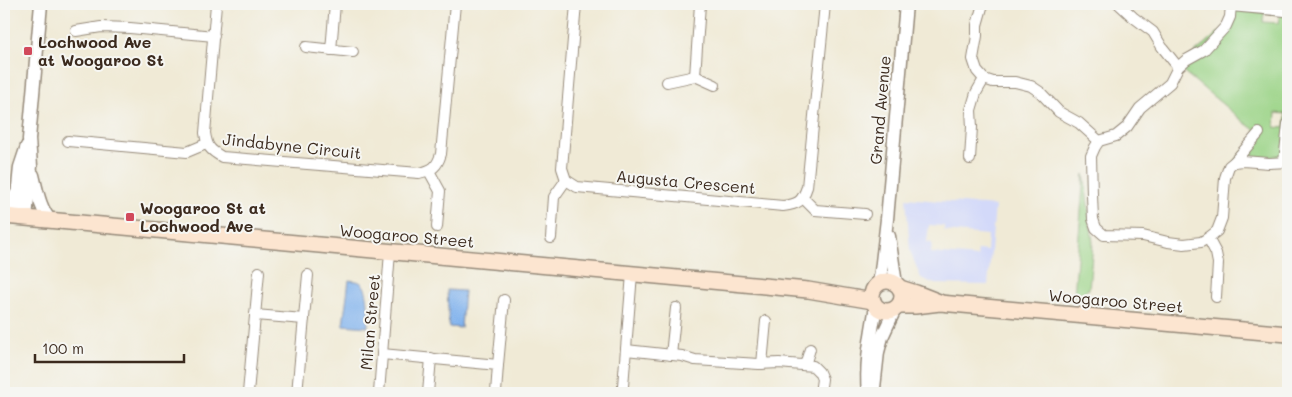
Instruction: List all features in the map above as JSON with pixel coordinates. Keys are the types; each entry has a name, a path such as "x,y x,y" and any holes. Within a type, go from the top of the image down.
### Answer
{"main road":[{"name":"Woogaroo Street","path":"15,217 808,290 854,289 876,294 885,311 897,307 940,303 1288,334"},
{"name":"Woogaroo Street","path":"876,294 888,281 940,303"},
{"path":"897,307 902,297 898,286"}],"street":[{"path":"41,4 29,139 31,166 42,206 46,215 52,221"},
{"name":"Jindabyne Circuit","path":"216,4 205,133 206,144 212,152 222,157 419,173 429,171"},
{"path":"331,50 335,4"},
{"path":"437,227 440,191 429,171 438,164 441,154 455,4"},
{"path":"551,238 554,197 566,180 562,168 576,4"},
{"path":"695,76 700,4"},
{"path":"825,4 807,187 803,198 815,210 865,214"},
{"name":"Grand Avenue","path":"868,393 868,350 881,271 887,219 906,4"},
{"path":"984,4 977,25 973,59 977,71 984,79 994,82 1015,82 1031,86 1040,92 1059,112 1079,124 1100,141"},
{"path":"1119,4 1153,32 1178,67"},
{"path":"1259,133 1229,166 1225,178 1222,218 1217,231 1208,238 1201,242 1184,244 1143,236 1104,235 1096,228 1093,211 1092,156 1094,147 1100,141 1116,136 1140,108 1170,83 1178,67 1204,50 1226,26 1230,17 1231,5 1288,12"},
{"path":"76,31 101,27 130,28 214,36"},
{"path":"306,47 353,52"},
{"path":"668,82 695,76 715,85"},
{"path":"970,159 971,110 976,93 984,79"},
{"path":"1234,162 1286,162 1288,124"},
{"path":"15,217 20,167 29,139"},
{"path":"68,141 187,152 206,144"},
{"path":"15,217 31,166"},
{"name":"Augusta Crescent","path":"566,180 577,188 783,206 794,204 803,198"},
{"path":"4,205 13,199 17,193"},
{"name":"Grand Avenue","path":"887,219 898,286"},
{"path":"1208,238 1216,253 1218,263 1216,298"},
{"name":"Milan Street","path":"379,393 390,252"},
{"path":"248,393 259,272"},
{"path":"623,386 632,274"},
{"path":"297,393 308,275"},
{"path":"496,393 504,300"},
{"path":"873,393 878,352 882,337 897,307"},
{"path":"671,355 676,308"},
{"path":"255,315 304,320"},
{"path":"762,364 766,321"},
{"path":"805,365 810,349"},
{"path":"626,350 682,356 695,360 813,366 819,372 822,379 820,393"},
{"path":"382,354 498,365"},
{"path":"428,393 431,358"}],"shaded area":[{"path":"906,198 995,206 988,285 935,284 921,278 910,251","holes":["929,225 944,226 944,231 988,235 987,251 978,250 977,257 931,253 932,243 927,242"]}],"green space":[{"path":"1231,6 1288,12 1288,124 1284,162 1234,162 1259,133 1178,67 1226,26","holes":["1264,13 1280,14 1279,23 1263,22","1276,113 1286,114 1285,128 1275,127"]},
{"path":"1084,174 1093,243 1089,289 1074,296"}],"water":[{"path":"349,280 357,281 364,286 368,303 368,327 343,325"},
{"path":"447,290 464,291 461,328 449,327"}],"place":[{"name":"Lochwood Ave at Woogaroo St","path":"28,51"},
{"name":"Woogaroo St at Lochwood Ave","path":"130,217"}]}
